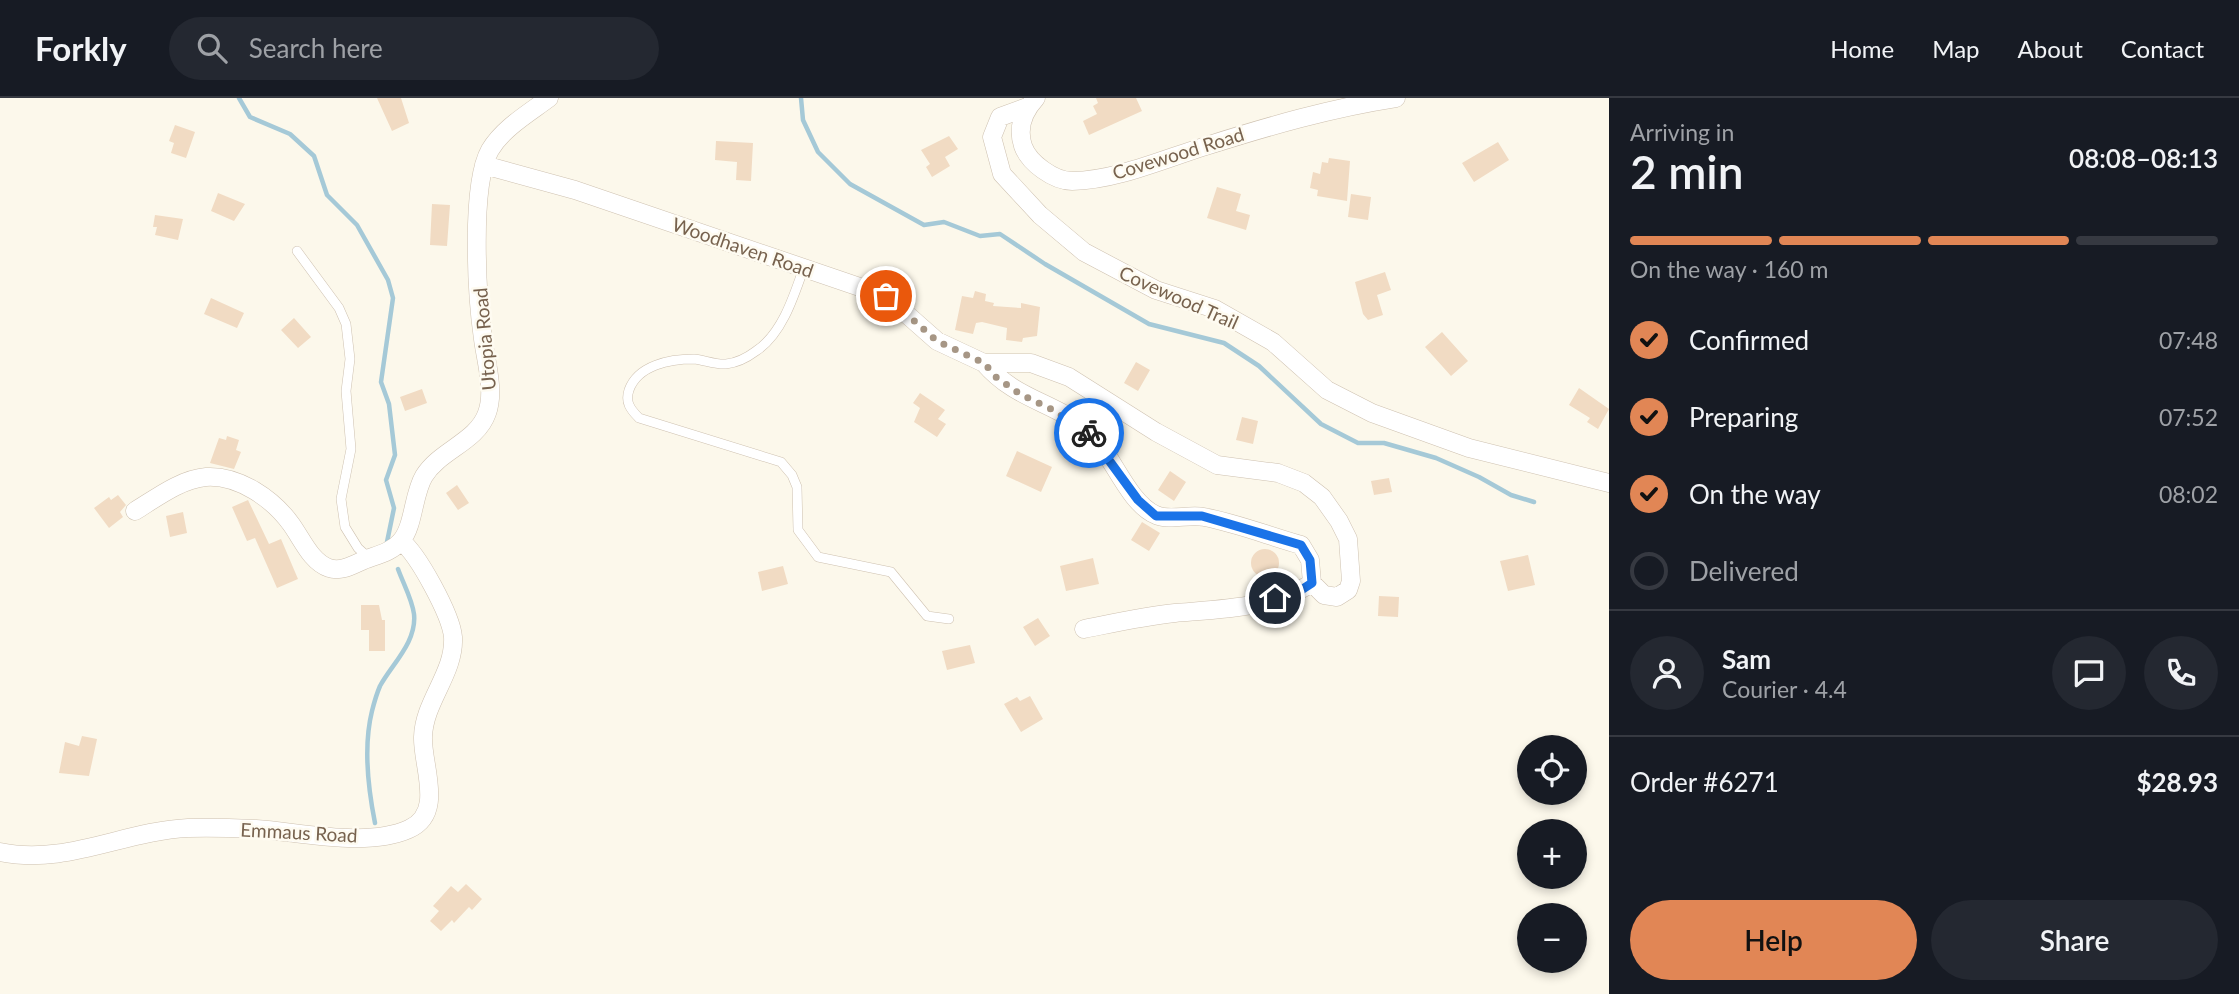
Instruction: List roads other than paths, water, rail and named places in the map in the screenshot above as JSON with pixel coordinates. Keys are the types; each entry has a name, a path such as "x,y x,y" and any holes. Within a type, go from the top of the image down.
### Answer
{"street":[{"name":"Utopia Road","path":"401,541 424,476 450,450 473,433 488,412 489,386 479,316 477,202 484,164 501,136 550,98"},
{"name":"Covewood Road","path":"1032,103 1019,129 1023,148 1041,169 1070,181 1122,172 1339,107 1396,98"},
{"name":"Covewood Trail","path":"1032,103 1000,117 992,137 1002,174 1040,215 1084,252 1156,290 1215,309 1273,342 1327,390 1372,414 1469,448 1609,483"},
{"name":"Woodhaven Road","path":"484,164 575,190 886,296 937,341 984,363 996,377 1020,394 1085,428 1099,443 1138,500 1156,516 1202,516 1301,545 1310,560 1312,583 1324,595 1337,597 1349,590 1351,581 1348,539 1322,497 1304,483 1278,473 1217,466 1156,432 1069,377 1031,363 984,363"},
{"path":"135,512 168,491 187,483 205,477 222,478 261,495 284,515 315,559 326,567 346,568 384,554 401,541"},
{"name":"Emmaus Road","path":"0,852 24,856 62,854 147,834 187,828 370,836 409,829 421,821 428,807 430,794 423,755 425,720 448,668 453,638 450,619 440,599 412,550 401,541"},
{"path":"1084,629 1175,613 1213,612 1295,594 1312,583"}],"lane":[{"path":"298,251 332,298 346,324 350,359 346,391 351,449 341,499 345,527 358,548 369,558"},
{"path":"804,267 786,312 771,338 758,351 725,364 694,359 676,360 650,368 636,377 627,402 639,418 781,462 797,487 798,530 818,557 891,572 927,616 950,619"}],"waterway":[{"path":"239,98 250,117 290,134 314,156 327,195 357,225 388,280 393,298 381,382 389,404 395,455 386,480 394,508 387,542"},
{"path":"801,98 803,120 818,152 850,184 924,225 944,222 980,236 1000,234 1045,264 1149,324 1224,343 1259,366 1321,424 1358,443 1384,443 1436,458 1511,495 1534,502"},
{"path":"375,823 368,767 369,725 380,686 408,643 414,624 411,603 398,569"}]}
